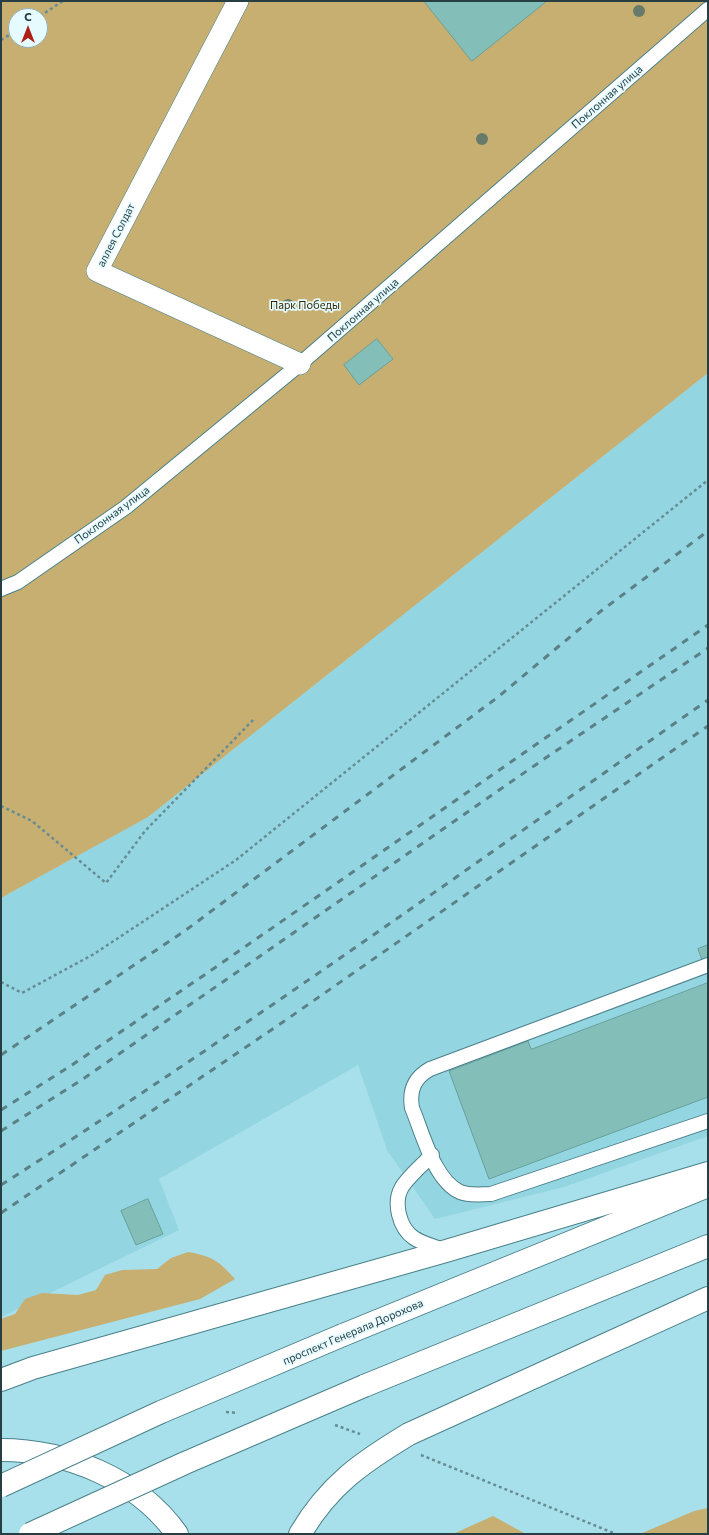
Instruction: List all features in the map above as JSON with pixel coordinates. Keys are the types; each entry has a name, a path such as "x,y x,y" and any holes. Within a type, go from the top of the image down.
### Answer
{"main road":[{"path":"1,1380 33,1368 446,1251 708,1173"},
{"name":"проспект Генерала Дорохова","path":"1,1486 161,1412 343,1335 708,1186"},
{"path":"30,1534 185,1463 364,1386 708,1246"},
{"path":"300,1534 315,1509 338,1483 367,1459 409,1434 708,1298"},
{"path":"1,1450 46,1454 76,1462 103,1474 129,1489 153,1508 177,1534"}],"street":[{"name":"аллея Солдат","path":"238,1 97,271 300,364"}],"lane":[{"name":"Поклонная улица","path":"1,589 18,582 126,507 300,364 708,9"},
{"path":"708,965 422,1074 413,1085 410,1099 412,1108 440,1175 448,1184 461,1192 476,1195 491,1194 708,1121"},
{"path":"432,1155 402,1186 397,1200 399,1214 404,1226 413,1237 446,1251"}],"path":[{"path":"48,11 63,1"},
{"path":"1,982 22,993 94,954 236,860 708,480"},
{"path":"1,806 32,821 106,883 145,831 254,719"},
{"path":"415,1452 616,1534"}],"shaded area":[{"path":"708,373 708,1136 564,1187 435,1219 387,1150 358,1065 159,1179 179,1230 1,1317 1,898 148,817"}],"green space":[{"name":"Парк Победы","path":"1,1 708,1 708,373 148,817 1,898"},
{"path":"188,1252 203,1255 214,1260 235,1279 200,1299 1,1351 1,1319 15,1314 25,1299 42,1293 78,1295 96,1290 105,1275 122,1270 157,1269 171,1258"},
{"path":"708,1508 708,1534 640,1534 694,1511"},
{"path":"493,1516 526,1534 453,1534"}],"building":[{"path":"424,1 547,1 472,61"},
{"path":"377,339 393,359 359,385 344,365"},
{"path":"708,945 708,976 698,949"},
{"path":"708,983 708,1097 489,1179 449,1071 528,1041 531,1049"},
{"path":"148,1199 163,1234 136,1245 121,1211"}],"railway":[{"path":"1,1055 186,930 498,697 601,611 708,531"},
{"path":"1,1110 72,1065 216,967 708,625"},
{"path":"1,1131 80,1081 544,759 708,648"},
{"path":"1,1185 91,1127 269,1007 708,700"},
{"path":"1,1213 283,1022 708,726"}]}
